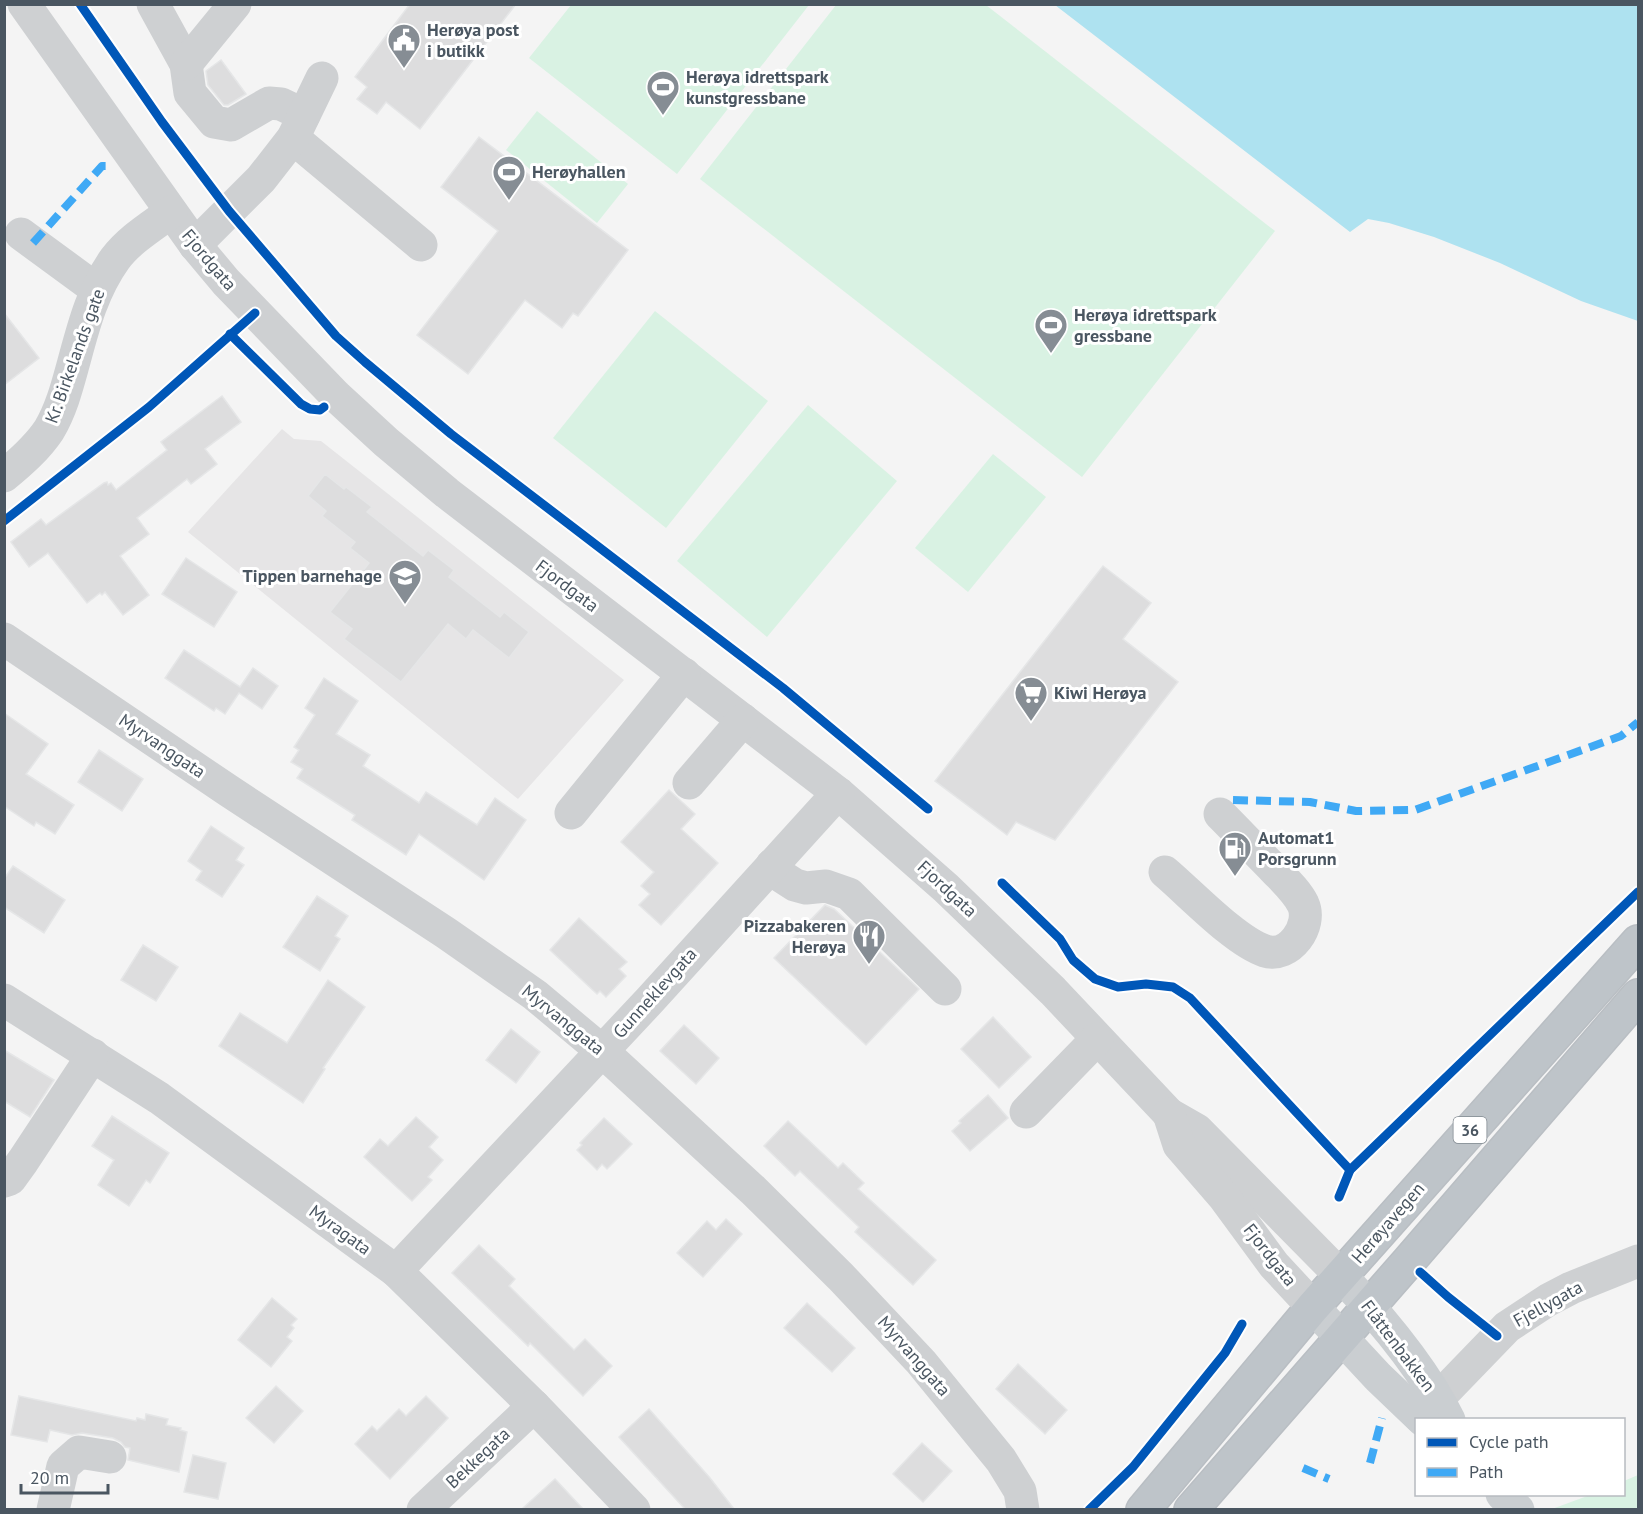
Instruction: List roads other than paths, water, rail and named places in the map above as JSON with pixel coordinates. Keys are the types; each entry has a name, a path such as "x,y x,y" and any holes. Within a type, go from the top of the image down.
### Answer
{"highway":[{"name":"Herøyavegen","path":"1143,1509 1313,1307 1638,942"},
{"name":"36","path":"1191,1509 1638,996"}],"main road":[{"name":"Flåttenbakken","path":"1341,1276 1369,1306 1432,1414"},
{"name":"Flåttenbakken","path":"1313,1307 1378,1377 1432,1414"},
{"path":"1504,1496 1518,1509"}],"street":[{"name":"Fjordgata","path":"24,4 195,245 255,313 336,396 447,493 838,794 946,888 1053,991 1169,1114 1197,1130 1341,1276"},
{"path":"153,4 186,64 190,93 214,122 231,125 269,103 281,104 298,126 421,245"},
{"path":"186,64 236,4"},
{"path":"195,245 261,179 298,126 322,78"},
{"name":"Kr. Birkelands gate","path":"4,476 28,456 49,429 64,395 96,289 116,257 136,238 171,212"},
{"path":"21,234 96,289"},
{"name":"Myrvanggata","path":"4,639 229,791 455,939 535,995 602,1051 753,1190 841,1276 921,1362 1001,1460 1020,1491 1023,1509"},
{"path":"571,813 684,674"},
{"path":"689,783 743,720"},
{"name":"Gunneklevgata","path":"396,1271 838,794"},
{"path":"1166,872 1244,941 1268,952 1281,950 1296,941 1305,925 1304,906 1291,887 1220,814"},
{"path":"772,865 781,876 795,885 806,888 826,886 849,894 945,989"},
{"name":"Myragata","path":"4,1000 159,1098 396,1271 534,1406 634,1509"},
{"path":"1026,1112 1097,1039"},
{"path":"4,1181 10,1179 23,1161 93,1055"},
{"name":"Fjordgata","path":"1169,1114 1179,1145 1224,1197 1274,1265 1313,1307"},
{"name":"Fjellygata","path":"1432,1414 1507,1327 1548,1299 1638,1261"},
{"name":"Bekkegata","path":"423,1509 534,1406"},
{"path":"53,1509 63,1466 79,1452 110,1457"}],"water":[{"path":"1055,5 1638,5 1638,321 1581,301 1500,263 1434,237 1389,223 1368,219 1350,232"}],"place":[{"name":"Herøya post i butikk","path":"404,69"},
{"name":"Herøya idrettspark kunstgressbane","path":"663,116"},
{"name":"Herøyhallen","path":"509,201"},
{"name":"Herøya idrettspark gressbane","path":"1051,354"},
{"name":"Tippen barnehage","path":"405,605"},
{"name":"Kiwi Herøya","path":"1031,722"},
{"name":"Automat1 Porsgrunn","path":"1235,877"},
{"name":"Pizzabakeren Herøya","path":"869,965"}]}
